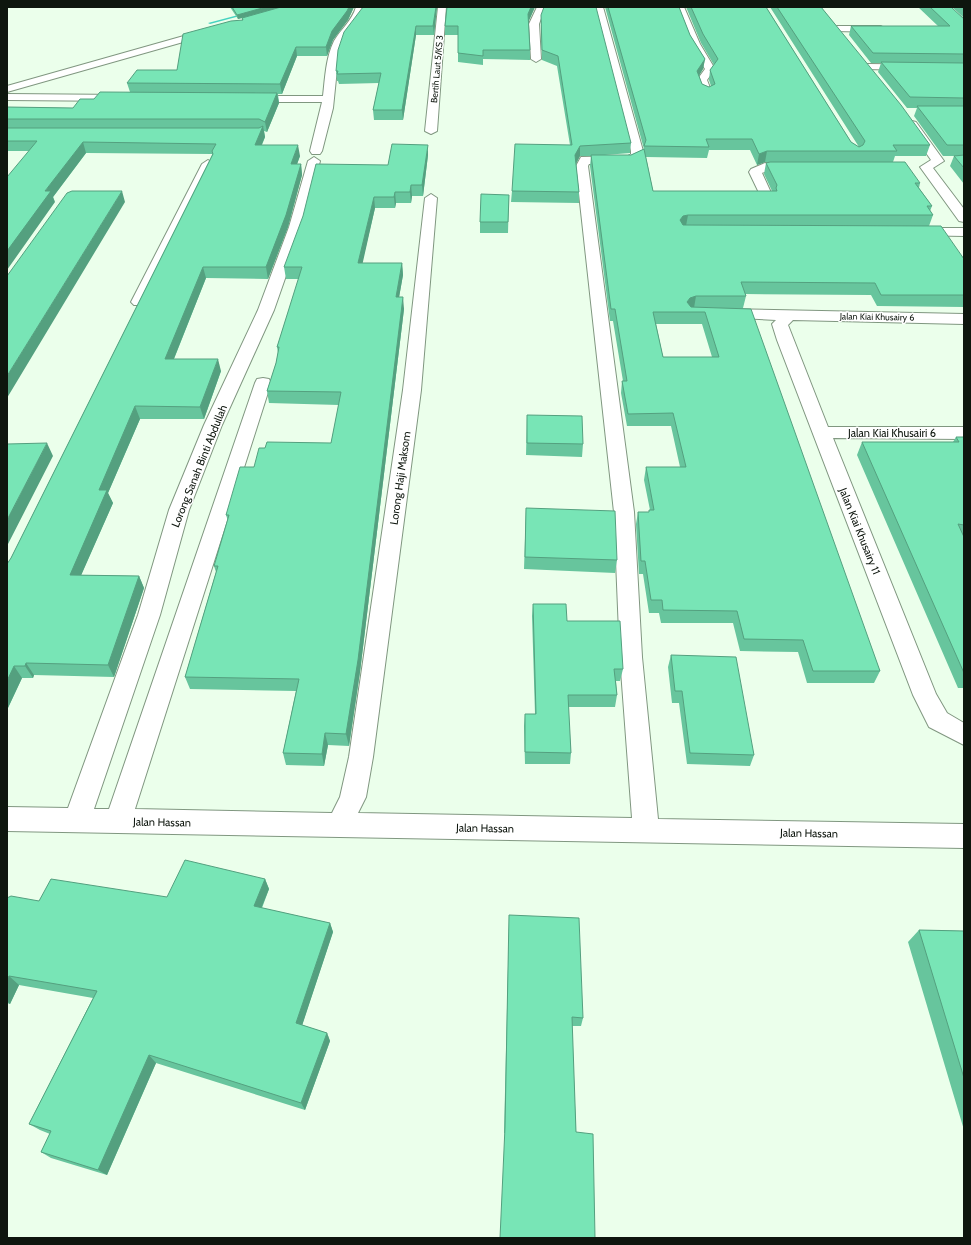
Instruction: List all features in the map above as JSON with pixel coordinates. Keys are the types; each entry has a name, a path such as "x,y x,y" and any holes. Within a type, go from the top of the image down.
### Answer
{"street":[{"name":"Lorong Sanah Binti Abdullah","path":"81,809 149,615 179,510 213,425 266,310 296,227 315,156 328,99 333,59 339,41 358,15 360,7"},
{"name":"Bertih Laut 5/KS 3","path":"431,131 442,7"},
{"path":"536,59 534,24 536,17 541,11 541,7"},
{"path":"599,7 637,151 637,156 630,160 585,160 582,166 624,512 631,657 646,830"},
{"path":"680,7 695,44 710,69 708,74 702,80 707,93"},
{"path":"828,18 845,40"},
{"path":"7,89 218,29"},
{"path":"837,29 889,29"},
{"path":"858,56 876,78"},
{"path":"867,67 964,68"},
{"path":"7,97 139,98"},
{"path":"233,98 328,99"},
{"path":"908,118 938,161"},
{"path":"910,167 926,167 938,161 951,161"},
{"path":"134,313 208,164"},
{"path":"767,197 755,172 759,169 765,167 808,167"},
{"path":"926,167 964,218"},
{"name":"Lorong Haji Maksom","path":"340,825 353,797 362,757 412,390 431,198"},
{"path":"903,232 964,232"},
{"path":"710,314 790,315"},
{"name":"Jalan Kiai Khusairy 6","path":"790,315 964,319"},
{"name":"Jalan Kiai Khusairy 11","path":"790,315 780,324 925,695 938,720 964,735"},
{"path":"118,821 263,383"},
{"name":"Jalan Kiai Khusairi 6","path":"821,432 964,433"},
{"name":"Jalan Hassan","path":"7,819 81,809 118,821 964,836"}],"building":[{"path":"232,7 266,7 237,15"},
{"path":"281,7 349,7 332,31 326,47 296,47 280,84 127,83 137,70 177,70 183,34 231,21 243,20 242,18"},
{"path":"363,7 436,7 433,26 416,26 402,110 373,110 381,73 337,74 338,50 344,32"},
{"path":"447,7 531,7 528,14 530,50 483,50 483,56 458,53 458,26 445,26"},
{"path":"544,7 596,7 631,143 580,146 575,155 579,192 512,191 515,144 572,145 558,56 542,50 541,15"},
{"path":"608,7 679,7 690,35 705,59 697,71 702,84 709,87 715,84 710,70 718,59 703,34 691,7 766,7 851,142 859,147 863,145 865,141 777,7 821,7 901,105 930,145 893,145 897,151 767,151 759,154 752,139 706,139 709,147 644,146 646,140"},
{"path":"930,7 951,7 964,19 964,54 873,53 851,26 950,26"},
{"path":"881,62 964,63 964,98 910,97"},
{"path":"100,92 277,93 265,122 259,119 7,119 7,107 73,108 80,99 94,99"},
{"path":"917,106 964,106 964,145 947,145"},
{"path":"263,126 255,145 298,145 291,164 301,164 286,215 266,267 203,267 165,359 218,359 200,407 135,406 99,490 107,490 70,575 139,576 108,665 26,663 25,666 14,666 7,681 7,564 213,154 212,151 216,144 83,142 45,191 51,191 7,251 7,177 37,141 7,141 7,128 259,128"},
{"path":"392,144 428,145 422,185 411,185 410,192 395,192 394,197 374,197 358,263 402,263 396,297 403,297 358,660 346,734 325,733 322,754 283,753 299,679 185,677 218,566 214,566 229,515 226,515 240,467 254,467 259,448 265,448 267,442 331,443 341,392 267,391 276,363 279,347 277,347 302,267 284,267 303,216 316,164 388,165"},
{"path":"644,149 653,191 777,191 777,185 766,163 770,162 905,162 920,183 915,183 932,206 927,206 933,215 688,215 683,216 680,220 683,225 941,226 964,259 964,295 881,295 875,283 741,282 746,296 696,296 690,298 687,302 691,307 751,309 880,671 813,671 803,640 744,639 737,611 663,610 662,600 651,600 645,561 641,561 638,512 649,512 649,510 654,510 646,467 686,467 673,413 628,414 622,381 627,381 615,309 611,309 591,155 631,155","holes":["653,312 705,312 719,357 663,357"]},
{"path":"964,155 964,168 954,156"},
{"path":"72,191 122,191 7,376 7,276 67,193"},
{"path":"481,194 509,195 508,222 480,222"},
{"path":"527,415 582,416 583,444 527,443"},
{"path":"956,437 964,437 964,525 958,524 964,537 964,673 862,442 959,442"},
{"path":"47,443 7,520 7,444"},
{"path":"526,508 615,511 617,560 525,557"},
{"path":"533,604 566,604 567,621 620,621 623,669 614,669 617,695 568,695 571,753 525,752 525,714 536,714"},
{"path":"671,655 736,657 754,755 690,753 682,691 675,691"},
{"path":"185,860 265,879 254,906 330,923 296,1023 327,1033 301,1103 149,1055 98,1170 41,1152 51,1131 29,1124 97,991 9,976 7,980 7,898 11,896 39,901 51,879 167,897"},
{"path":"509,915 579,918 583,1018 572,1017 576,1132 593,1134 595,1238 500,1238 505,1127"},
{"path":"919,930 964,931 964,1078"}],"waterway":[{"path":"210,23 272,7"}]}
